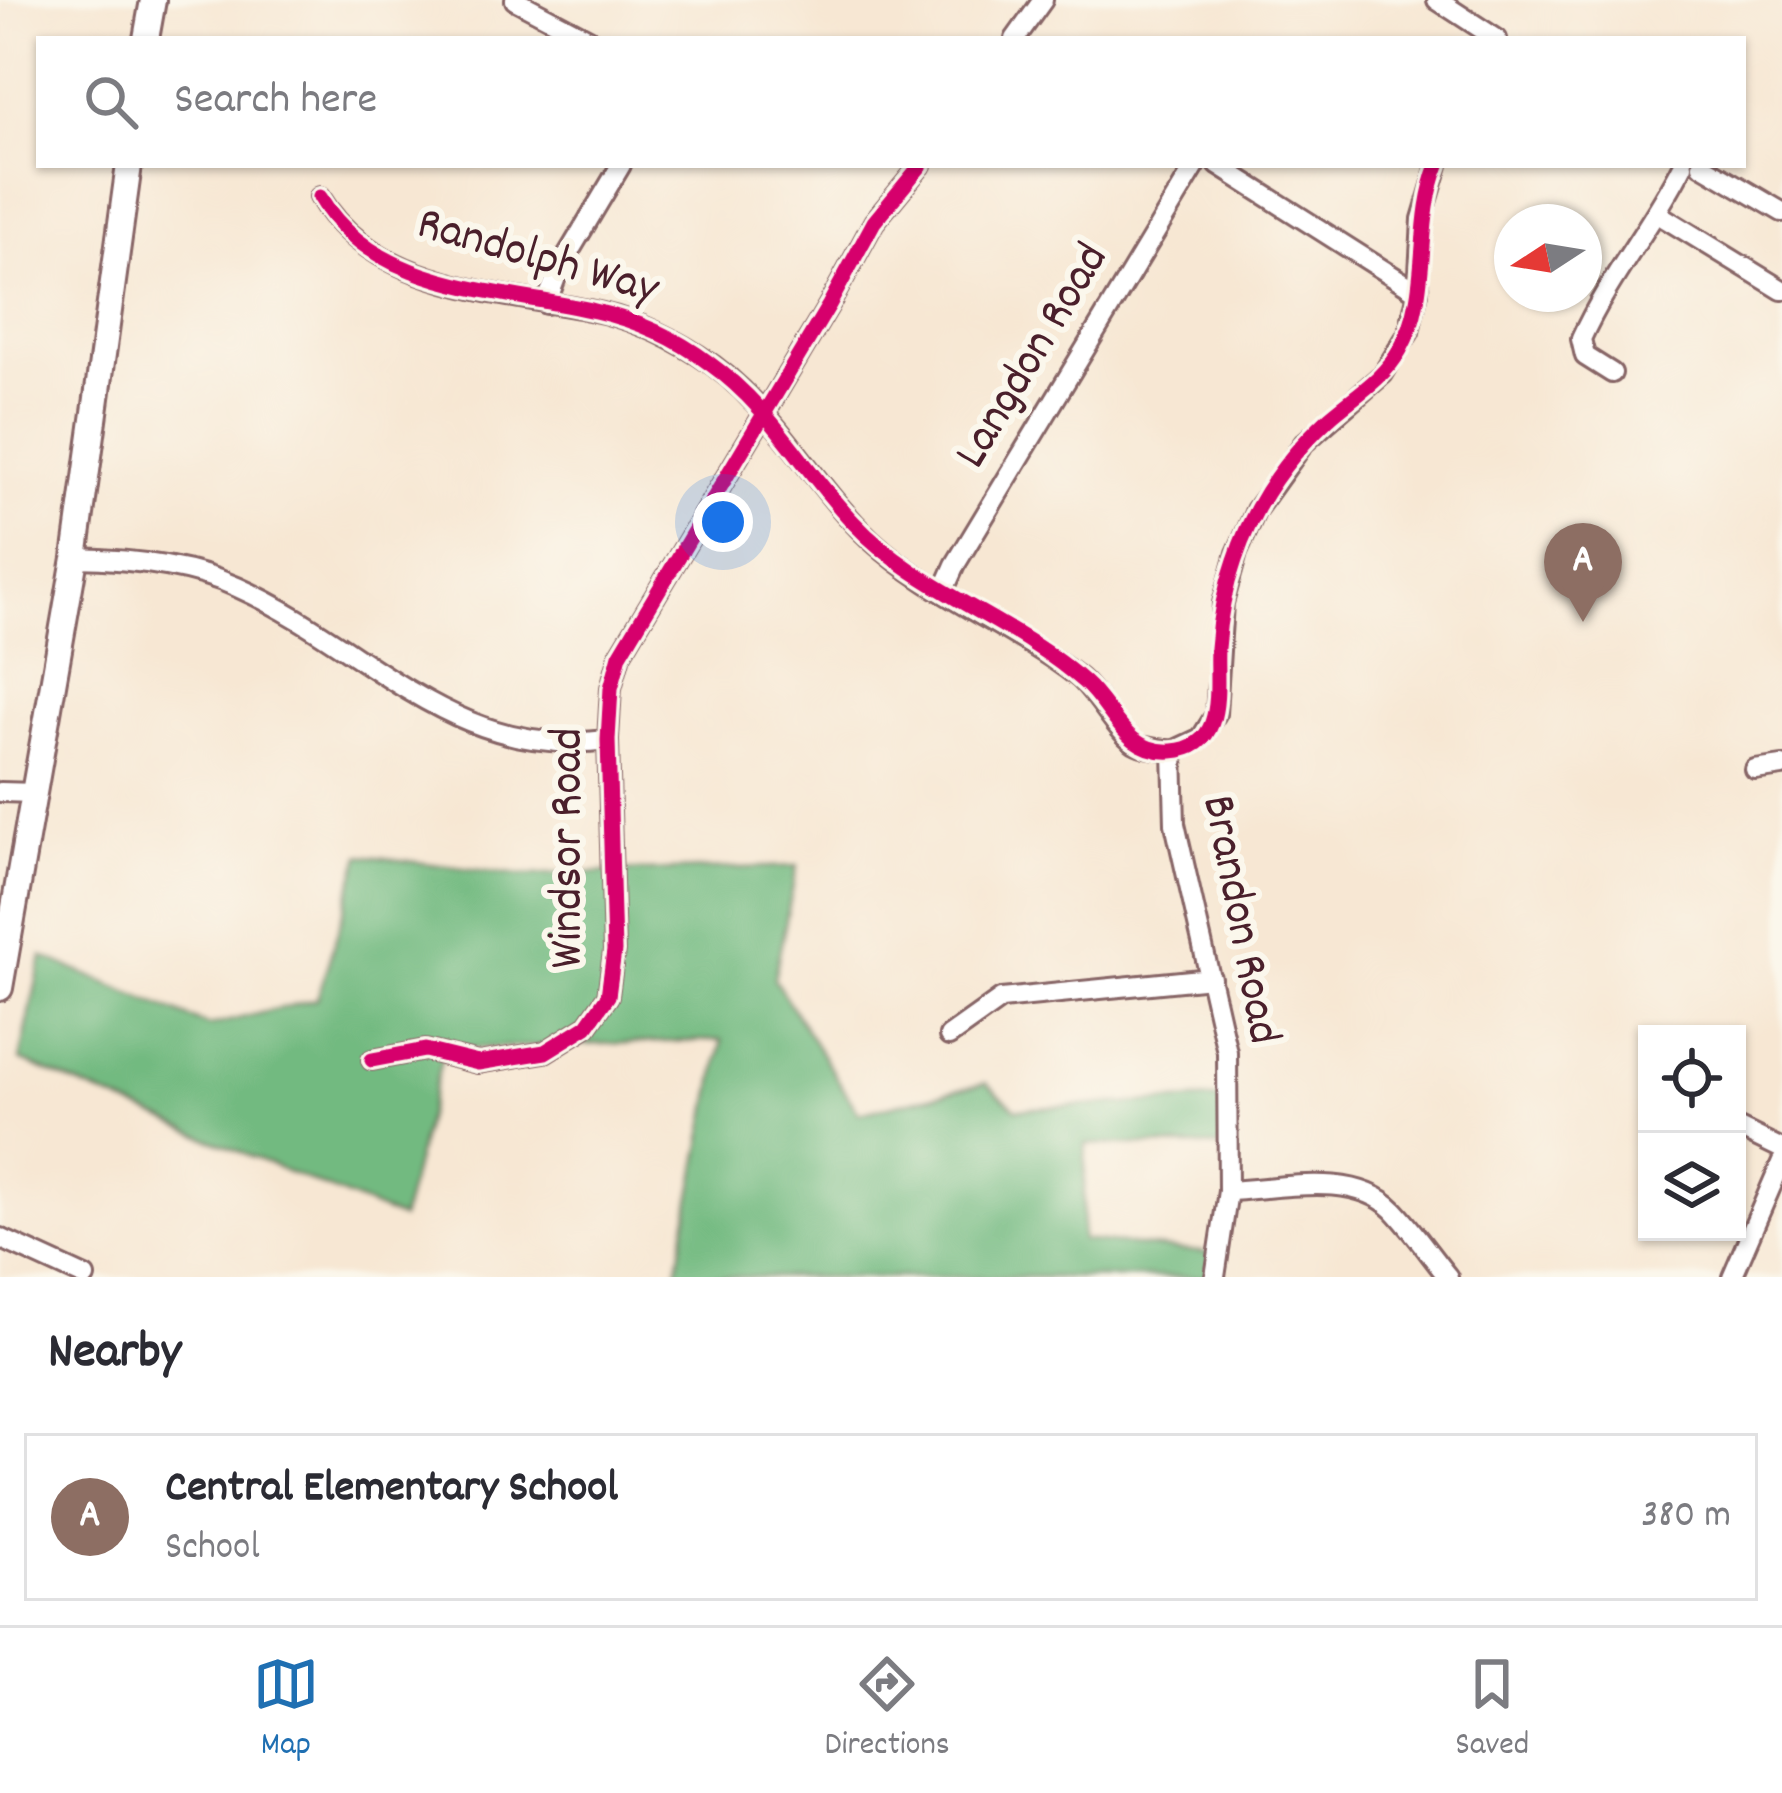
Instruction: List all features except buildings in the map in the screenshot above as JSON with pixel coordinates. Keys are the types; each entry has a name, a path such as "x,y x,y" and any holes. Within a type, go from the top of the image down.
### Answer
{"main road":[{"path":"147,36 153,0"},
{"path":"0,988 75,558 129,168"}],"street":[{"path":"515,0 583,36"},
{"path":"1017,36 1043,0"},
{"path":"1437,0 1492,36"},
{"path":"547,304 559,268 620,168"},
{"name":"Windsor Road","path":"372,1060 425,1050 478,1063 545,1052 586,1026 608,995 614,951 608,740 610,688 620,655 874,222 919,168"},
{"name":"Langdon Road","path":"944,592 1049,406 1194,168"},
{"path":"1223,168 1418,292"},
{"name":"Brandon Road","path":"1215,1277 1228,1191 1227,1052 1175,824 1172,751 1201,739 1216,714 1223,603 1256,510 1304,442 1391,363 1409,332 1418,292 1422,219 1437,168"},
{"path":"1612,373 1585,356 1581,339 1681,168"},
{"path":"1707,168 1782,212"},
{"name":"Randolph Way","path":"320,197 337,226 400,264 461,288 589,310 660,334 738,384 854,524 898,562 1087,684 1132,741 1172,751"},
{"path":"1658,214 1782,290"},
{"path":"75,558 185,571 235,586 476,727 544,743 608,740"},
{"path":"1755,770 1782,766"},
{"path":"0,792 36,793"},
{"path":"950,1036 1001,999 1210,978"},
{"path":"1746,1131 1782,1149"},
{"path":"1732,1277 1782,1161"},
{"path":"1228,1191 1340,1186 1364,1191 1391,1207 1448,1277"},
{"path":"0,1238 85,1277"}],"green space":[{"path":"361,855 519,875 797,866 774,979 859,1113 986,1083 1016,1109 1232,1098 1228,1147 1086,1144 1082,1240 1221,1254 1211,1277 676,1277 722,1040 444,1049 401,1219 20,1060 42,956 209,1026 317,999"}],"cycle path":[{"path":"372,1060 425,1050 478,1063 545,1052 587,1026 608,996 614,951 608,740 611,688 620,655 874,222 919,168"},
{"path":"320,197 344,228 406,269 481,290 610,315 655,331 696,354 751,399 835,502 880,547 1057,660 1142,745 1172,751 1190,747 1210,727 1225,592 1242,540 1262,501 1314,433 1368,387 1400,350 1416,306 1426,211 1437,168"}],"place":[{"name":"Central Elementary School","path":"1583,622"}]}
